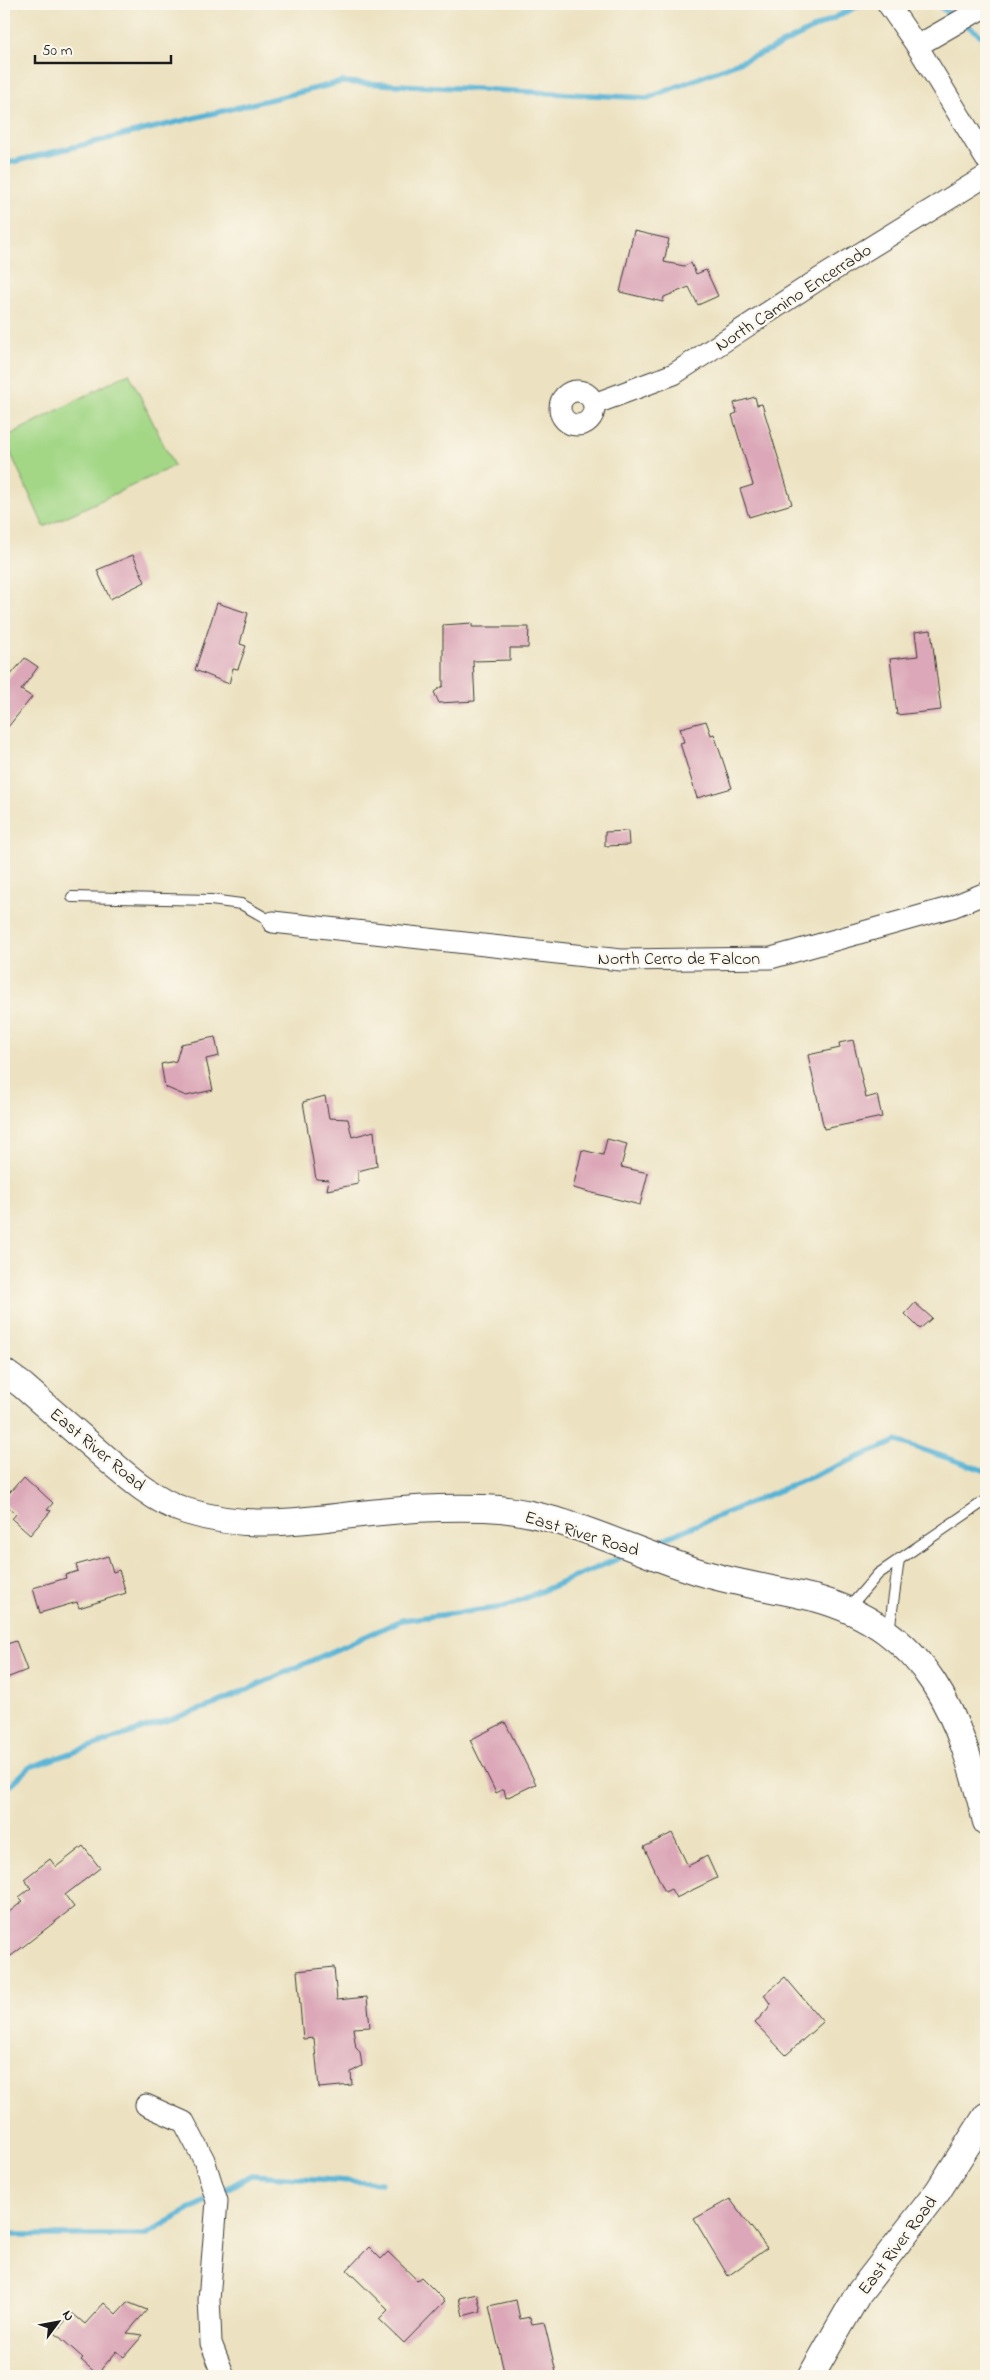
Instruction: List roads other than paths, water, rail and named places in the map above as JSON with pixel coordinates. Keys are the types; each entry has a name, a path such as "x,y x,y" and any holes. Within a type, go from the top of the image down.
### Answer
{"street":[{"path":"888,4 917,46 986,159"},
{"path":"917,46 986,6"},
{"name":"North Camino Encerrado","path":"594,404 674,374 819,279 986,176"},
{"name":"North Cerro de Falcon","path":"273,922 621,960 771,958 952,907 986,893"},
{"name":"East River Road","path":"4,1372 22,1385 136,1484 184,1510 232,1521 266,1524 381,1512 489,1508 537,1516 585,1531 691,1570 816,1599 847,1609 889,1633 921,1663 936,1684 949,1708 976,1780 986,1822"},
{"path":"146,2105 184,2122 204,2160 217,2201 210,2309 211,2343 224,2376"},
{"name":"East River Road","path":"811,2376 858,2294 938,2191 986,2116"}],"lane":[{"path":"72,896 211,900 241,904 273,922"},
{"path":"847,1609 878,1574 986,1500"},
{"path":"889,1633 900,1559"}],"waterway":[{"path":"4,164 342,82 648,98 770,50 862,4"},
{"path":"936,4 956,18"},
{"path":"965,24 986,39"},
{"path":"649,1545 897,1441 986,1471"},
{"path":"4,1791 30,1767 213,1705 402,1620 504,1607 627,1555"},
{"path":"4,2235 145,2235 251,2175 381,2183"}]}
